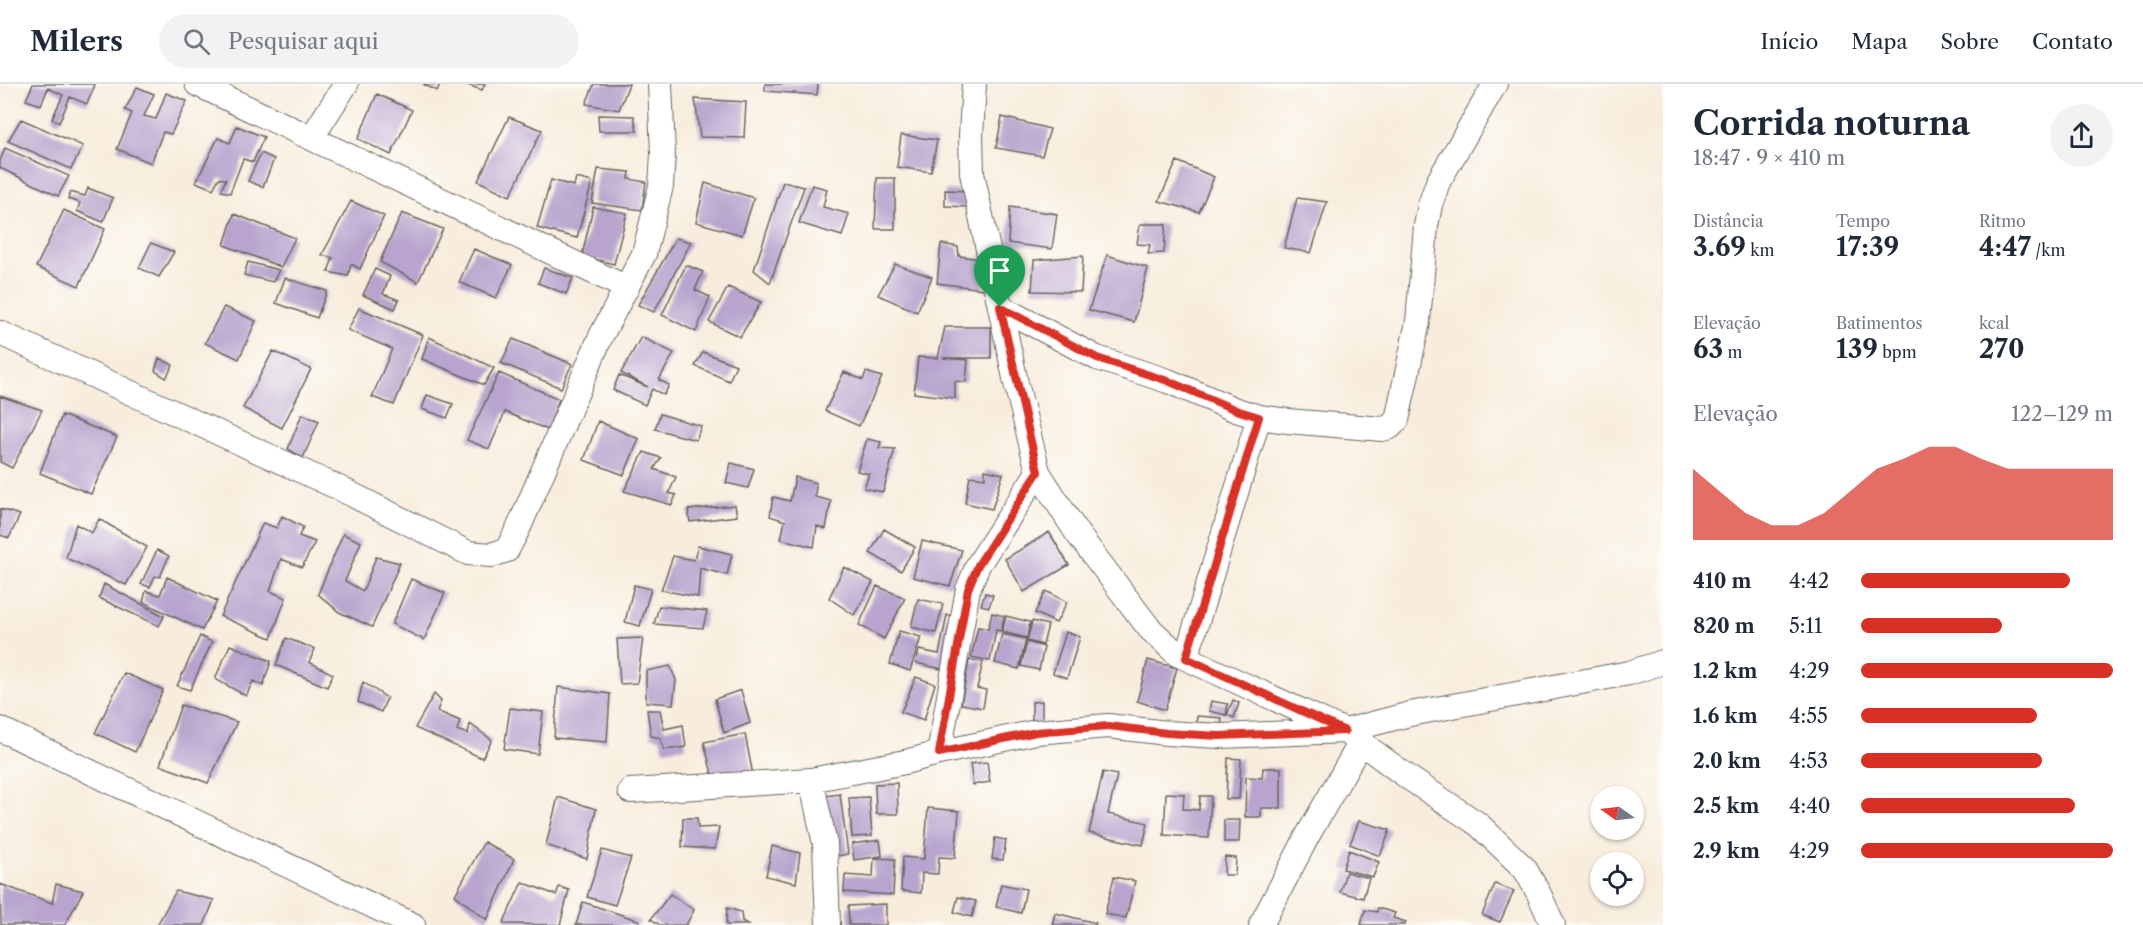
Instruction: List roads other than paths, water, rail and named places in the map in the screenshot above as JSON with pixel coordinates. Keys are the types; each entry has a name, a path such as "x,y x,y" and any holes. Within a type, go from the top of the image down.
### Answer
{"street":[{"path":"197,84 627,288"},
{"path":"312,137 346,84"},
{"path":"0,333 339,488 468,553 491,555 507,550 601,336 644,254 661,186 663,154 660,84"},
{"path":"974,84 971,135 972,174 1000,307 1038,472 1077,533 1149,628 1177,654 1353,736 1409,778 1478,824 1524,869 1539,894 1553,925"},
{"path":"1000,307 1097,358 1168,381 1236,410 1259,417 1382,429 1390,427 1397,420 1418,322 1426,226 1430,205 1438,183 1495,84"},
{"path":"1186,658 1259,417"},
{"path":"939,753 968,589 978,565 1038,472"},
{"path":"630,791 811,780 905,762 1036,732 1108,726 1219,736 1353,736 1410,714 1629,673 1663,662"},
{"path":"0,729 413,925"},
{"path":"1261,925 1314,825 1353,736"},
{"path":"811,780 825,844 828,925"}]}
